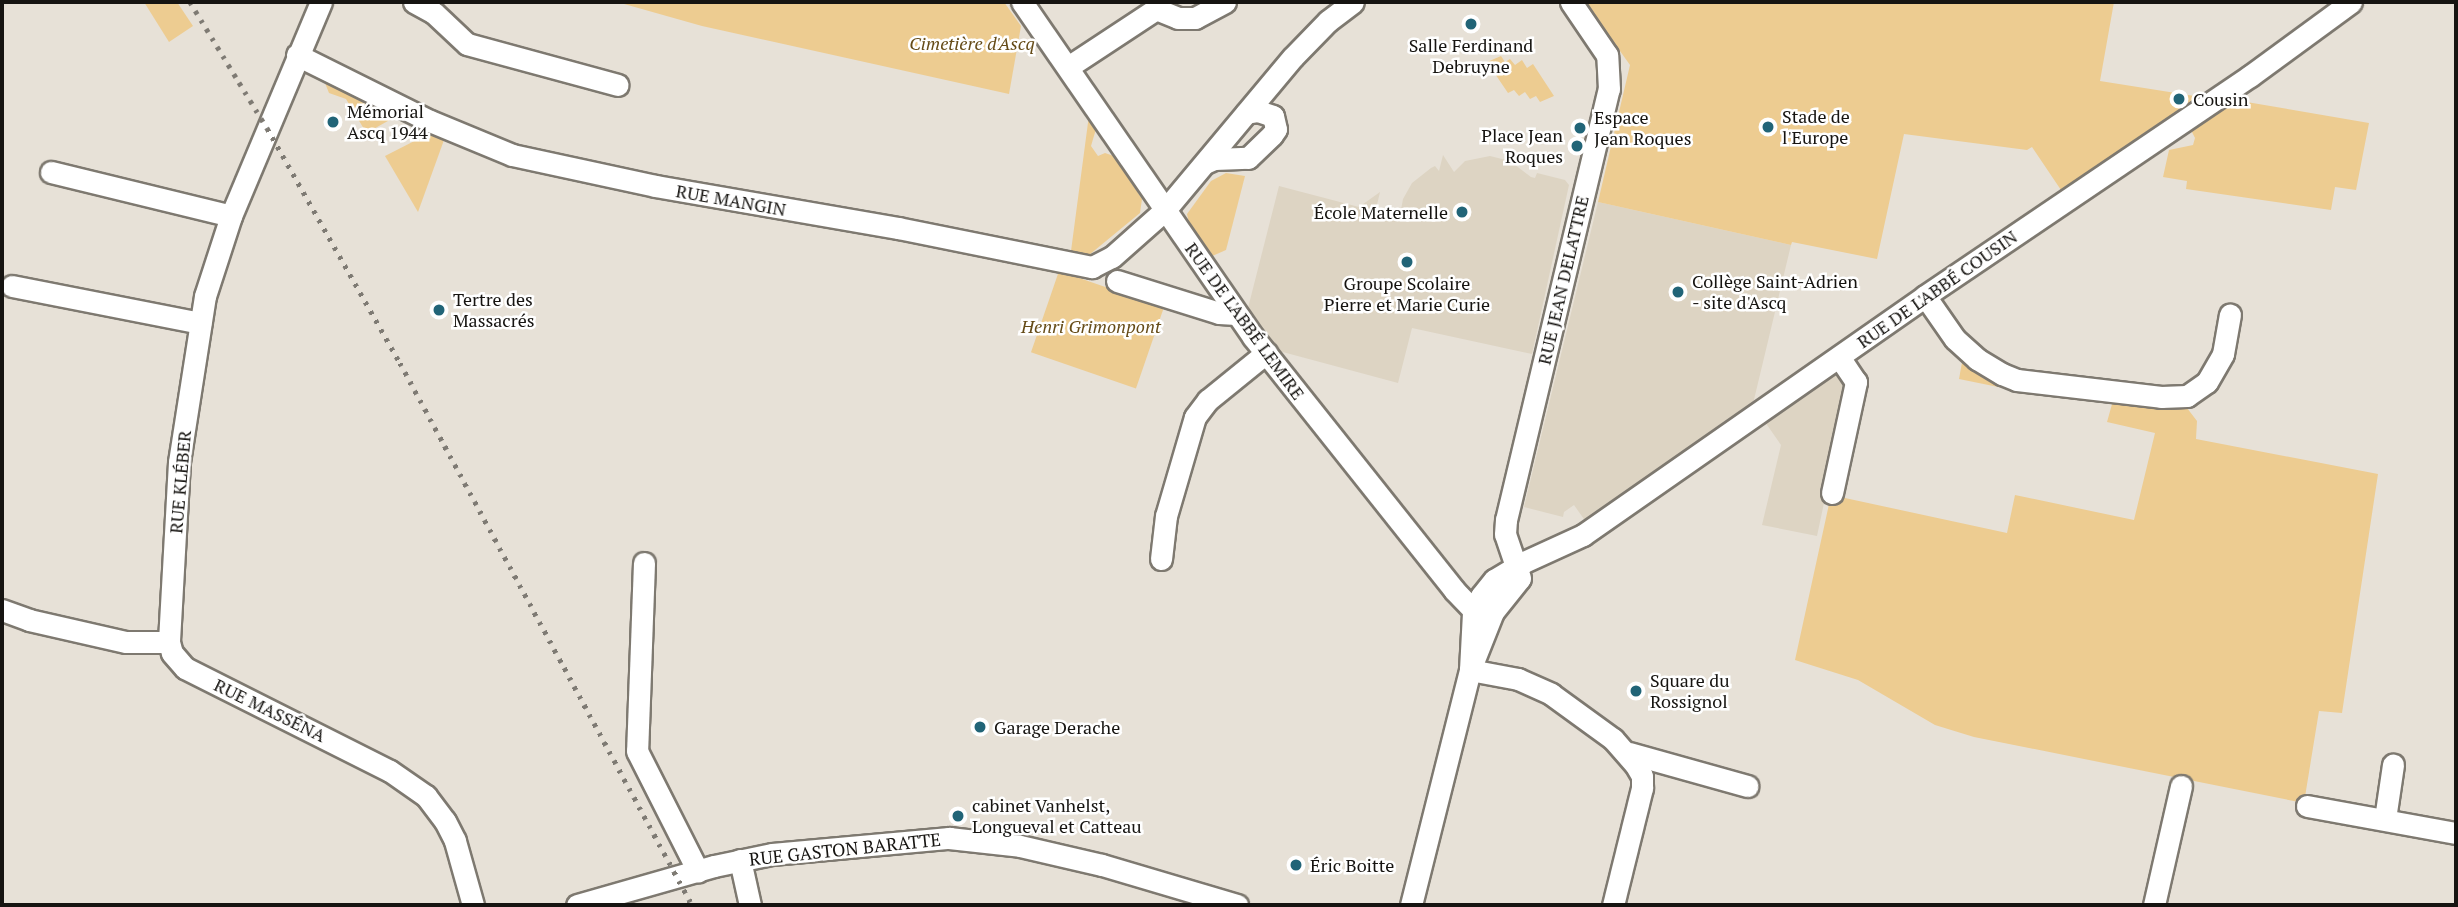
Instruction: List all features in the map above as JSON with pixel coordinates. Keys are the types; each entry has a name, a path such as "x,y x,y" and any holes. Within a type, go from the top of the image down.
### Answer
{"street":[{"name":"RUE KLÉBER","path":"169,642 179,462 211,273 297,55 321,2"},
{"path":"414,2 441,19 467,44 618,85"},
{"name":"RUE DE L'ABBÉ LEMIRE","path":"1023,2 1236,314 1481,618"},
{"path":"1068,67 1152,6 1178,18 1195,18 1225,2"},
{"path":"1164,210 1315,34 1353,2"},
{"name":"RUE JEAN DELATTRE","path":"1517,566 1506,537 1506,520 1611,78 1607,55 1571,2"},
{"name":"RUE DE L'ABBÉ COUSIN","path":"1517,566 1583,535 1925,296 2250,76 2351,2"},
{"name":"RUE MANGIN","path":"297,55 460,134 512,155 655,186 910,231 1084,267 1107,261 1164,210"},
{"path":"1207,162 1221,158 1248,158 1272,135 1276,129 1273,117 1258,111 1246,113"},
{"path":"51,172 232,216"},
{"path":"1117,281 1219,313 1236,314"},
{"path":"12,286 201,323"},
{"path":"1925,296 1955,339 1977,359 2002,374 2017,380 2161,397 2187,396 2207,382 2223,354 2230,315"},
{"path":"1161,559 1166,516 1195,417 1209,400 1265,353"},
{"path":"1832,493 1856,382 1839,357"},
{"path":"644,563 637,751 698,871"},
{"path":"1411,905 1478,671 1481,618 1519,580 1517,566"},
{"path":"2,610 29,620 126,642 169,642"},
{"name":"RUE MASSÉNA","path":"169,642 172,653 185,668 390,771 426,796 445,821 455,841 473,905"},
{"path":"1478,671 1518,679 1551,694 1629,753 1747,786"},
{"path":"1613,905 1642,788 1642,776 1629,753"},
{"path":"2385,819 2393,765"},
{"path":"2154,905 2181,786"},
{"path":"2307,806 2456,833"},
{"name":"RUE GASTON BARATTE","path":"577,905 740,860 856,846 962,839 1020,846 1102,865 1237,905"},
{"path":"740,860 750,905"}],"shaded area":[{"name":"Groupe Scolaire Pierre et Marie Curie","path":"1443,155 1454,172 1465,161 1490,156 1510,161 1531,177 1535,178 1537,173 1565,180 1569,185 1532,354 1412,328 1398,383 1279,351 1248,308 1279,186 1359,207 1380,192 1376,209 1400,215 1403,199 1412,183 1435,166 1439,171"},
{"name":"Collège Saint-Adrien - site d'Ascq","path":"1598,202 1791,245 1752,408 1586,522 1574,505 1564,512 1563,517 1524,507"},
{"path":"1836,372 1848,390 1817,536 1762,525 1781,445 1765,422"}],"green space":[{"path":"144,2 177,2 193,26 169,42"},
{"name":"Cimetière d'Ascq","path":"617,2 1004,2 1021,26 1009,94 702,26"},
{"path":"1585,2 2114,2 2100,81 2201,97 2063,193 2032,147 2027,150 1904,134 1877,259 1792,242 1791,245 1598,202 1630,65"},
{"path":"1501,56 1505,62 1510,59 1515,65 1522,60 1527,68 1533,64 1554,96 1540,102 1536,96 1530,99 1525,92 1519,96 1514,90 1508,93 1487,62"},
{"path":"325,83 395,117 370,131 364,129 346,99 329,93"},
{"path":"2229,99 2369,123 2356,190 2335,187 2331,210 2186,189 2187,181 2163,177 2169,150 2193,145 2195,138 2190,128"},
{"path":"1089,115 1096,129 1091,146 1098,156 1105,153 1114,156 1142,199 1140,213 1089,255 1071,251"},
{"path":"430,133 444,140 418,212 385,156"},
{"path":"1226,173 1245,176 1226,250 1210,257 1190,228 1187,214 1211,181"},
{"name":"Henri Grimonpont","path":"1059,271 1164,307 1136,388 1031,352"},
{"path":"1963,357 2017,385 2013,390 1959,379"},
{"path":"2114,397 2187,408 2197,421 2196,439 2378,474 2342,713 2319,711 2304,803 1974,737 1935,725 1858,680 1795,660 1831,495 2007,533 2015,495 2134,520 2155,433 2107,422"}],"railway":[{"path":"190,2 267,128 400,363 692,905"}],"place":[{"name":"Salle Ferdinand Debruyne","path":"1471,24"},
{"name":"Cousin","path":"2179,99"},
{"name":"Mémorial Ascq 1944","path":"333,122"},
{"name":"Stade de l'Europe","path":"1768,127"},
{"name":"Espace Jean Roques","path":"1580,128"},
{"name":"Place Jean Roques","path":"1577,146"},
{"name":"École Maternelle","path":"1462,212"},
{"name":"Groupe Scolaire Pierre et Marie Curie","path":"1407,262"},
{"name":"Collège Saint-Adrien - site d'Ascq","path":"1678,292"},
{"name":"Tertre des Massacrés","path":"439,310"},
{"name":"Square du Rossignol","path":"1636,691"},
{"name":"Garage Derache","path":"980,727"},
{"name":"cabinet Vanhelst, Longueval et Catteau","path":"958,816"},
{"name":"Éric Boitte","path":"1296,865"}]}
